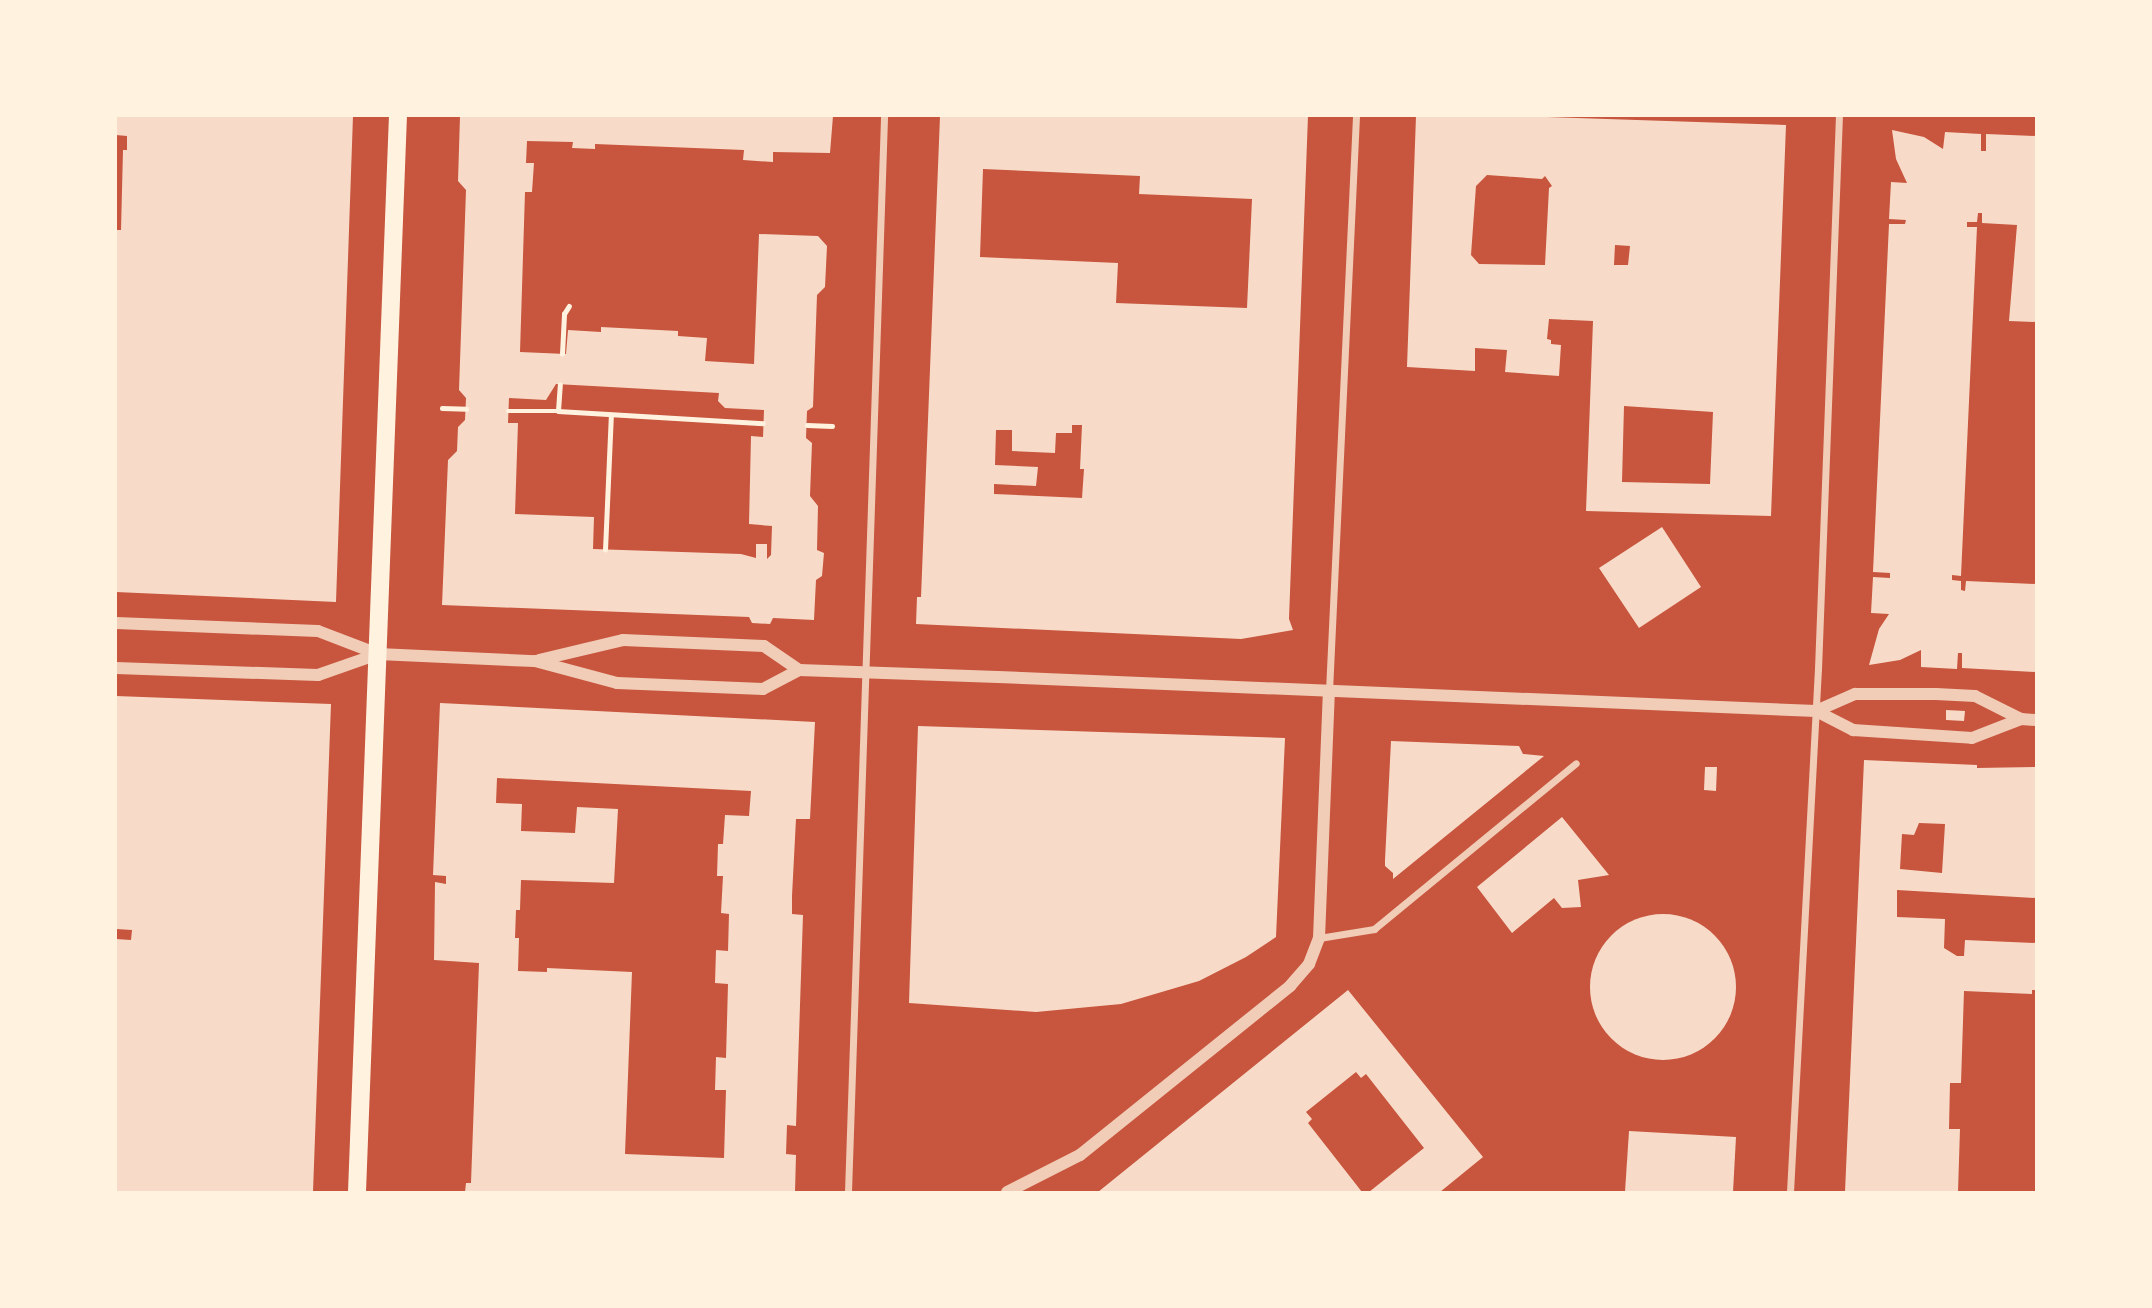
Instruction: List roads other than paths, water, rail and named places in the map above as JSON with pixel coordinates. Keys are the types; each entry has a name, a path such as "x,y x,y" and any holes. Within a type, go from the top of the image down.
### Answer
{"main road":[{"path":"358,1192 398,116"}],"street":[{"path":"848,1192 884,116"},
{"path":"1007,1192 1080,1155 1290,986 1309,964 1319,937 1356,116"},
{"path":"1790,1192 1816,711 1839,116"},
{"path":"116,623 318,631 378,654 536,661 617,683 763,689 799,670 866,672 1816,711 1853,730 1972,738 2021,719"},
{"path":"536,661 634,640 764,646 799,670"},
{"path":"116,668 318,676 378,654"},
{"path":"1816,711 1855,694 1936,694 1975,696 2021,719 2036,720"},
{"path":"1319,937 1374,929 1576,763"}]}
